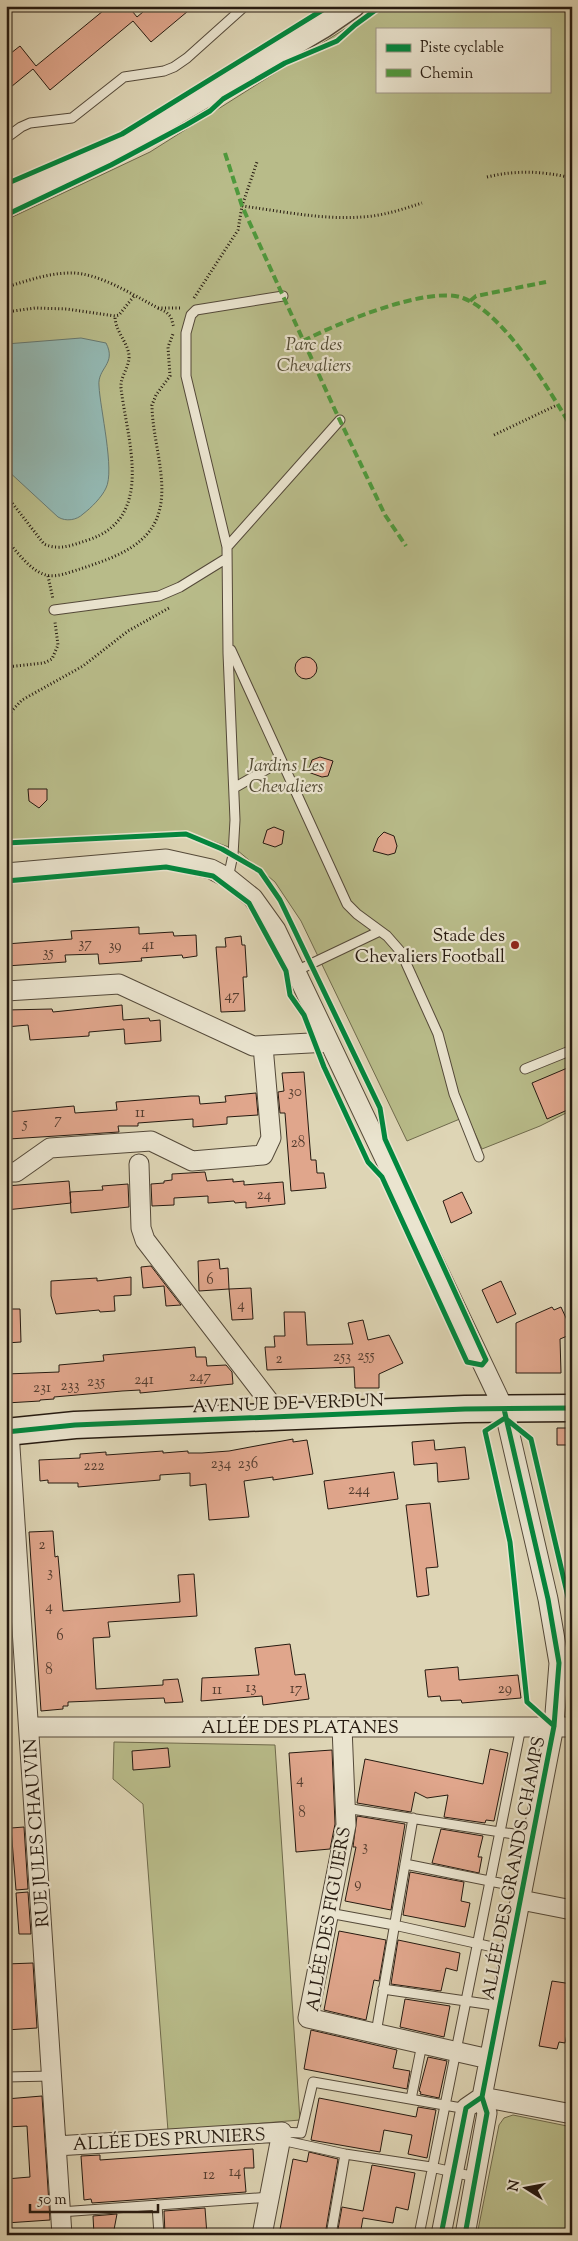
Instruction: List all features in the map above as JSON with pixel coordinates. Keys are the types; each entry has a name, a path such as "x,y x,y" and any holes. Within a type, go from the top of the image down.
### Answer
{"main road":[{"name":"AVENUE DE VERDUN","path":"8,1432 75,1425 572,1408"}],"street":[{"path":"6,200 85,164 142,135 317,30 352,6"},
{"name":"ALLÉE DES GRANDS CHAMPS","path":"6,873 166,859 211,869 228,878 253,898 276,930 504,1409 548,1599 558,1662 563,1727 533,1837 512,1951 489,2059 485,2105 465,2235"},
{"path":"6,991 119,984 253,1046 329,1042"},
{"path":"6,1172 16,1172 50,1148 59,1147 151,1141 192,1161 263,1155 271,1138 263,1046"},
{"path":"139,1164 142,1228 145,1240 271,1404 274,1417"},
{"name":"RUE JULES CHAUVIN","path":"8,1432 62,2235"},
{"name":"ALLÉE DES PLATANES","path":"29,1727 563,1727"},
{"name":"ALLÉE DES FIGUIERS","path":"342,1727 346,1825 308,2018 489,2059"},
{"path":"522,1894 572,1910"},
{"path":"441,2235 466,2108 485,2105 572,2114"},
{"path":"262,2235 282,2136"},
{"name":"ALLÉE DES PRUNIERS","path":"56,2146 282,2136"}],"lane":[{"path":"6,138 30,123 72,118 124,77 164,71 174,67 188,58 245,6"},
{"path":"228,878 235,837 228,645 228,558 186,376 186,333 190,312 201,308 283,296"},
{"path":"227,547 340,420"},
{"path":"54,610 159,596 180,587 228,558"},
{"path":"228,645 347,904 380,931 401,952 434,1026 454,1094 479,1157"},
{"path":"234,788 281,761"},
{"path":"296,971 380,931"},
{"path":"525,1068 572,1050"},
{"path":"419,2235 431,2167 491,1882 521,1727"},
{"path":"346,1808 533,1837"},
{"path":"376,2033 414,1818"},
{"path":"405,1864 491,1882 522,1894"},
{"path":"329,1914 394,1925 512,1951"},
{"path":"383,1988 500,2006"},
{"path":"411,2099 422,2044"},
{"path":"6,2077 51,2076"},
{"path":"282,2136 301,2133 313,2082 466,2108"},
{"path":"282,2136 346,2154 431,2167 475,2177"},
{"path":"331,2235 346,2154"},
{"path":"60,2212 270,2196"},
{"path":"157,2205 159,2235"}],"path":[{"path":"158,308 178,307 190,312 210,271 234,238 240,224 242,206 257,162"},
{"path":"486,177 515,171 530,171 572,178"},
{"path":"242,206 318,216 362,218 385,214 422,203"},
{"path":"6,287 53,274 71,273 95,277 169,314 174,328 168,347 170,376 156,395 152,405 162,497 156,523 129,550 112,558 66,573 47,576"},
{"path":"6,312 35,308 67,309 115,316 119,315 134,296"},
{"path":"6,495 44,544 52,548 61,548 101,536 122,516 130,496 133,464 122,388 129,356 127,347 117,330 115,316"},
{"path":"494,435 557,405"},
{"path":"6,540 22,558 47,576 51,586 58,645 52,659 44,663 6,667"},
{"path":"6,717 22,700 84,666 147,618 176,604"}],"green space":[{"name":"Parc des Chevaliers","path":"381,6 572,6 572,1110 540,1126 482,1149 467,1116 407,1141 301,921 275,882 237,850 184,831 6,842 6,220 150,152"},
{"path":"114,1742 275,1745 300,2120 168,2131 143,1804 113,1779"},
{"path":"513,2115 572,2127 572,2235 477,2235 499,2125 504,2118"}],"water":[{"path":"81,338 106,343 109,350 108,361 99,380 99,386 109,468 106,488 99,499 78,518 68,520 58,517 6,469 6,344"}],"building":[{"path":"109,6 128,6 137,17 150,6 194,6 151,42 133,21 50,90 33,69 6,91 6,57 20,46 36,66"},
{"path":"306,657 314,660 317,668 314,676 306,679 298,676 295,668 298,660"},
{"path":"320,757 333,761 328,776 322,777 308,772 312,760"},
{"path":"28,789 47,789 47,800 39,808 29,801"},
{"path":"274,827 284,831 282,844 275,847 263,843 267,830"},
{"path":"384,832 394,836 397,846 395,853 388,855 373,851 378,838"},
{"path":"139,927 139,934 173,932 174,936 196,935 197,956 183,958 182,955 141,958 142,961 99,964 98,954 65,955 66,962 6,966 6,944 72,939 71,931"},
{"path":"241,936 242,945 245,945 247,977 243,977 245,1011 221,1012 216,947 226,947 225,938"},
{"path":"122,1005 123,1020 149,1018 150,1021 160,1020 161,1041 125,1044 124,1029 89,1032 89,1036 30,1040 28,1025 6,1027 6,1010 52,1009 53,1012"},
{"path":"572,1066 572,1108 547,1119 532,1083"},
{"path":"304,1072 311,1160 316,1160 317,1173 324,1173 326,1188 291,1191 285,1113 280,1113 278,1092 284,1091 282,1073"},
{"path":"256,1093 258,1115 227,1117 227,1124 193,1127 193,1119 138,1123 138,1126 118,1126 119,1132 9,1139 9,1132 6,1132 6,1112 74,1106 75,1113 117,1110 116,1102 191,1096 199,1096 200,1104 226,1102 225,1096"},
{"path":"205,1172 207,1181 233,1179 233,1182 244,1181 244,1185 283,1182 285,1204 246,1208 246,1202 208,1203 208,1196 174,1198 174,1205 152,1206 151,1184 172,1180 172,1174"},
{"path":"69,1181 71,1203 6,1210 6,1186"},
{"path":"128,1184 129,1207 71,1213 70,1192 103,1190 102,1186"},
{"path":"462,1192 472,1213 451,1223 443,1201"},
{"path":"219,1259 220,1269 228,1268 229,1289 199,1291 198,1261"},
{"path":"151,1266 181,1305 166,1306 164,1286 143,1288 141,1267"},
{"path":"131,1277 131,1295 114,1296 115,1311 100,1312 99,1310 56,1314 51,1296 51,1281 97,1278 97,1281"},
{"path":"501,1281 516,1314 497,1323 482,1290"},
{"path":"251,1288 253,1319 232,1320 229,1289"},
{"path":"552,1307 554,1310 561,1307 572,1331 572,1334 560,1339 561,1373 516,1373 516,1323"},
{"path":"6,1309 20,1309 21,1342 6,1343"},
{"path":"284,1312 305,1312 307,1345 353,1344 348,1323 363,1320 368,1340 389,1335 403,1363 379,1374 379,1388 355,1388 354,1367 267,1370 265,1347 275,1347 274,1336 285,1336"},
{"path":"195,1347 196,1357 206,1357 207,1366 226,1365 232,1372 233,1384 140,1393 140,1390 122,1391 54,1397 54,1399 40,1401 6,1403 6,1374 59,1372 59,1365 104,1361 103,1355"},
{"path":"557,1428 572,1428 572,1445 557,1445"},
{"path":"293,1439 293,1442 307,1440 313,1474 273,1480 273,1477 244,1481 249,1517 209,1520 206,1484 190,1486 190,1473 160,1475 160,1480 78,1487 78,1483 48,1483 48,1480 40,1481 39,1460 80,1458 80,1454 106,1452 106,1455 163,1451 163,1453 188,1451 188,1453 202,1453 229,1451"},
{"path":"434,1440 435,1450 465,1447 469,1479 438,1482 437,1463 414,1465 412,1442"},
{"path":"394,1472 398,1499 328,1509 324,1481"},
{"path":"430,1503 438,1567 426,1568 429,1595 417,1597 406,1505"},
{"path":"53,1531 55,1557 58,1556 63,1611 180,1602 178,1575 194,1574 197,1616 108,1622 110,1637 93,1638 96,1689 163,1685 163,1680 178,1679 183,1702 165,1703 164,1698 68,1702 68,1706 63,1706 63,1709 41,1711 29,1532"},
{"path":"290,1644 295,1675 305,1674 309,1699 263,1705 262,1696 201,1701 202,1678 259,1675 255,1648"},
{"path":"458,1667 459,1680 518,1675 521,1698 462,1703 461,1700 441,1701 440,1696 428,1697 425,1670"},
{"path":"168,1748 170,1767 133,1770 132,1751"},
{"path":"490,1749 508,1753 494,1821 486,1820 485,1823 444,1817 448,1795 427,1798 415,1792 411,1812 357,1803 365,1759 483,1784"},
{"path":"332,1750 335,1824 330,1849 296,1852 289,1753"},
{"path":"357,1816 405,1824 391,1910 345,1901 356,1847 353,1847"},
{"path":"24,1827 28,1889 16,1890 11,1828"},
{"path":"441,1829 483,1836 478,1857 482,1857 479,1873 432,1863"},
{"path":"410,1872 464,1882 461,1901 470,1903 465,1927 403,1915"},
{"path":"28,1892 31,1934 19,1934 16,1893"},
{"path":"339,1931 386,1940 379,1981 374,1980 366,2020 324,2010"},
{"path":"398,1940 460,1953 457,1971 446,1968 441,1991 391,1984"},
{"path":"33,1963 37,2028 6,2030 6,1964"},
{"path":"552,1981 572,1984 572,1996 569,2000 571,2016 565,2043 559,2042 557,2049 539,2046"},
{"path":"405,1999 450,2006 444,2037 400,2027"},
{"path":"311,2030 397,2050 393,2068 410,2071 407,2089 304,2069"},
{"path":"428,2057 447,2061 439,2098 420,2094 421,2092 419,2091"},
{"path":"42,2096 50,2220 6,2223 6,2179 30,2177 27,2126 6,2127 6,2099"},
{"path":"319,2098 416,2117 418,2107 436,2110 427,2158 408,2154 412,2135 384,2130 380,2152 311,2140"},
{"path":"253,2149 254,2168 244,2168 246,2192 92,2203 91,2199 84,2200 81,2156 100,2155 100,2160"},
{"path":"309,2152 338,2159 325,2235 279,2235 293,2159 307,2162"},
{"path":"372,2165 415,2173 408,2210 396,2207 393,2223 363,2218 360,2235 337,2235 342,2207 363,2211"},
{"path":"205,2208 207,2235 188,2235 188,2233 165,2234 164,2211"},
{"path":"117,2214 113,2235 94,2235 93,2216"}],"marked path":[{"path":"225,153 242,206 335,410 385,515 406,546"},
{"path":"470,301 476,296 546,282"},
{"path":"303,341 359,316 406,301 447,295 463,298 479,307 510,336 538,374 572,428"}],"cycle path":[{"path":"6,184 122,134 329,6"},
{"path":"6,215 111,165 186,125 210,111 223,99 285,63 337,41 381,6"},
{"path":"6,843 186,834 222,849 260,871 280,900 380,1108 385,1139 486,1360 482,1365 467,1362 382,1177 368,1162 324,1067 304,1015 290,995 286,971 249,903 213,876 166,867 6,881"},
{"path":"6,1432 75,1425 465,1409 572,1408"},
{"path":"465,2235 487,2113 482,2097 554,1726 559,1663 548,1599 504,1409"},
{"path":"554,1726 527,1702 510,1542 485,1431 505,1418 531,1439 572,1614"},
{"path":"441,2235 466,2108 482,2097"}],"place":[{"name":"Stade des Chevaliers Football","path":"515,945"}],"park label":[{"name":"Jardins Les Chevaliers","path":"286,775"}]}
